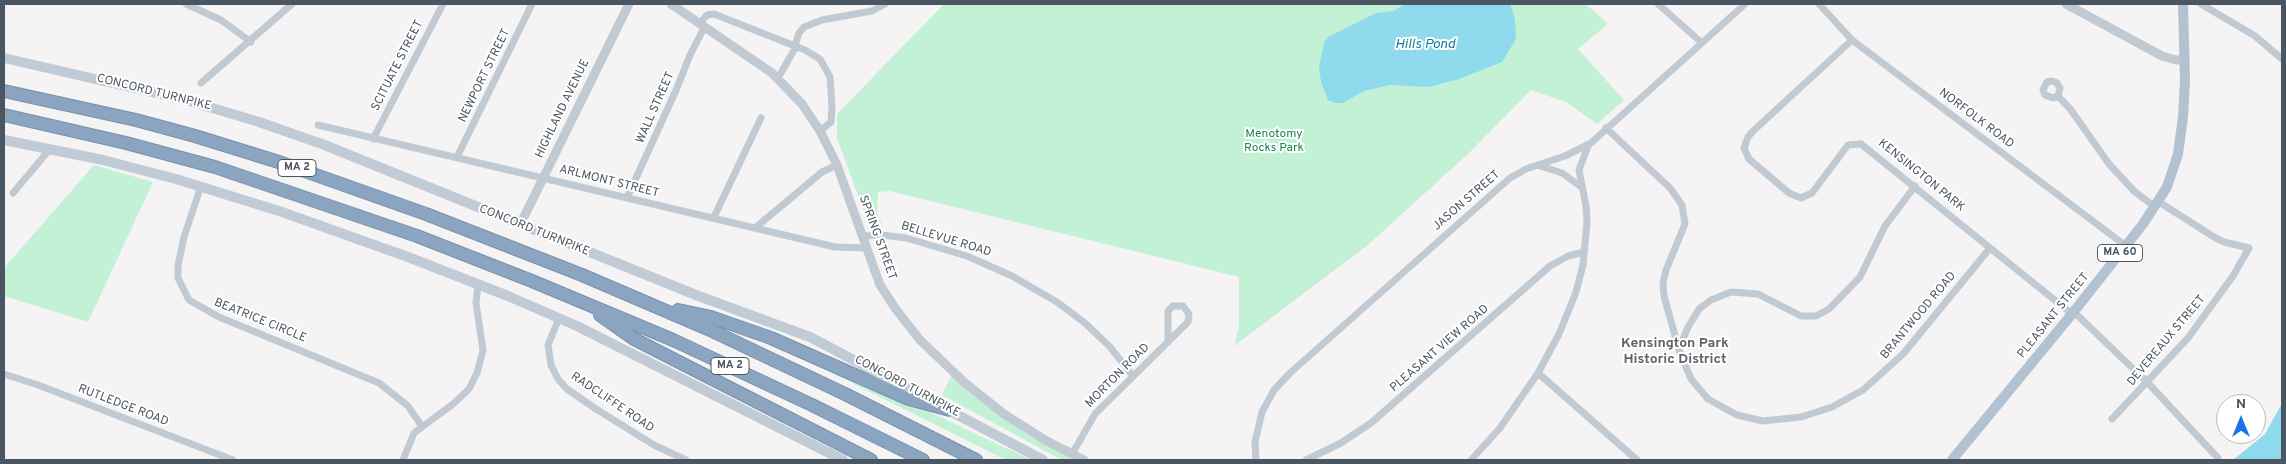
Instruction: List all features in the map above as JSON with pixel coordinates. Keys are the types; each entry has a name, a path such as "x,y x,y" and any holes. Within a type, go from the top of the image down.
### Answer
{"highway":[{"name":"CONCORD TURNPIKE","path":"4,91 150,124 275,161 433,217 651,305 827,385 976,460"},
{"name":"MA 2","path":"4,115 148,148 251,178 425,239 580,301 750,375 923,460"},
{"path":"580,301 634,338 870,460"},
{"path":"651,305 710,317 771,338 909,399 950,410"}],"main road":[{"name":"PLEASANT STREET","path":"1952,460 2126,246 2157,204 2174,171 2178,154 2184,100 2183,4"},
{"name":"CONCORD TURNPIKE","path":"4,58 186,100 252,120 326,146 696,295 795,330 838,350 1043,460"},
{"path":"4,140 118,164 200,186 346,235 478,284 558,318 843,460"}],"street":[{"path":"186,4 222,20 251,42"},
{"path":"201,83 251,42 292,4"},
{"name":"SCITUATE STREET","path":"373,139 443,4"},
{"name":"NEWPORT STREET","path":"458,157 532,4"},
{"name":"HIGHLAND AVENUE","path":"520,225 629,4"},
{"name":"SPRING STREET","path":"671,4 778,78 802,104 820,131 837,165 866,248 887,296 904,322 964,382 1004,414 1084,460"},
{"path":"778,78 795,46 800,31 810,24 872,11 885,4"},
{"path":"1658,4 1702,43"},
{"name":"JASON STREET","path":"1256,460 1255,442 1260,417 1268,399 1281,382 1510,178 1534,165 1565,156 1590,143 1746,4"},
{"name":"NORFOLK ROAD","path":"1819,4 1852,40 2126,246"},
{"path":"2066,4 2162,56 2170,59 2185,60"},
{"path":"2201,4 2255,36 2282,59"},
{"path":"703,25 707,15 714,14 795,46 820,59 829,74 832,93 831,120 829,126 820,131"},
{"name":"WALL STREET","path":"627,198 678,88 703,25"},
{"name":"KENSINGTON PARK","path":"1852,40 1752,132 1745,143 1745,153 1748,159 1795,197 1807,196 1812,193 1844,149 1855,143 1866,146 1990,248 2073,313 2148,383 2218,458"},
{"path":"2058,96 2071,110 2124,181 2141,198 2157,204"},
{"path":"714,218 761,118"},
{"name":"ARLMONT STREET","path":"318,125 840,248 866,248"},
{"name":"BRANTWOOD ROAD","path":"1606,128 1670,188 1682,205 1685,224 1666,270 1663,283 1664,296 1679,350 1696,386 1708,399 1725,409 1749,418 1762,421 1786,420 1816,413 1847,400 1863,390 1892,366 1990,248"},
{"path":"1471,460 1500,428 1538,373 1559,334 1573,300 1580,279 1587,216 1580,166 1590,143"},
{"path":"13,193 50,149"},
{"path":"755,228 822,172 837,165"},
{"path":"1534,165 1562,173 1576,181 1582,188"},
{"name":"BEATRICE CIRCLE","path":"200,186 184,237 178,265 178,278 188,300 218,317 379,382 408,406 421,425"},
{"path":"1679,350 1688,327 1699,309 1711,300 1730,292 1758,294 1801,316 1816,316 1829,309 1860,277 1885,226 1915,186"},
{"name":"DEVEREAUX STREET","path":"2112,419 2148,383 2188,338 2234,276 2249,248 2224,242 2157,204"},
{"name":"BELLEVUE ROAD","path":"862,236 882,234 906,238 967,256 1012,276 1057,302 1085,323 1106,342 1133,376"},
{"name":"PLEASANT VIEW ROAD","path":"1306,460 1341,443 1371,423 1550,266 1568,256 1584,252"},
{"path":"403,460 414,433 421,425 453,404 468,388 477,373 482,350 476,303 478,284"},
{"name":"MORTON ROAD","path":"1072,454 1093,418 1188,322 1189,314 1183,306 1173,306 1168,311 1168,342"},
{"name":"RADCLIFFE ROAD","path":"558,318 548,345 551,366 558,379 567,389 659,448 686,460"},
{"path":"1538,373 1637,460"},
{"name":"RUTLEDGE ROAD","path":"4,374 233,460"}],"green space":[{"name":"Menotomy Rocks Park","path":"944,4 1586,4 1608,24 1578,49 1624,100 1597,124 1566,102 1531,90 1470,152 1368,245 1234,346 1239,327 1239,277 890,191 878,192 877,214 882,225 867,220 837,138 837,114"},
{"path":"94,165 153,182 88,322 4,296 4,268"},
{"path":"816,365 936,415 1031,460 1006,460"},
{"path":"951,376 1022,431 1073,460 1062,460 942,395"}],"water":[{"name":"Hills Pond","path":"1404,4 1510,4 1515,19 1516,39 1502,62 1459,79 1429,87 1390,85 1364,91 1343,103 1335,103 1328,100 1321,82 1319,67 1324,43 1328,37 1376,13 1394,11"},
{"path":"2282,403 2282,460 2233,460 2253,444 2266,444 2266,432"}],"district":[{"name":"Kensington Park Historic District","path":"1675,352"}]}
